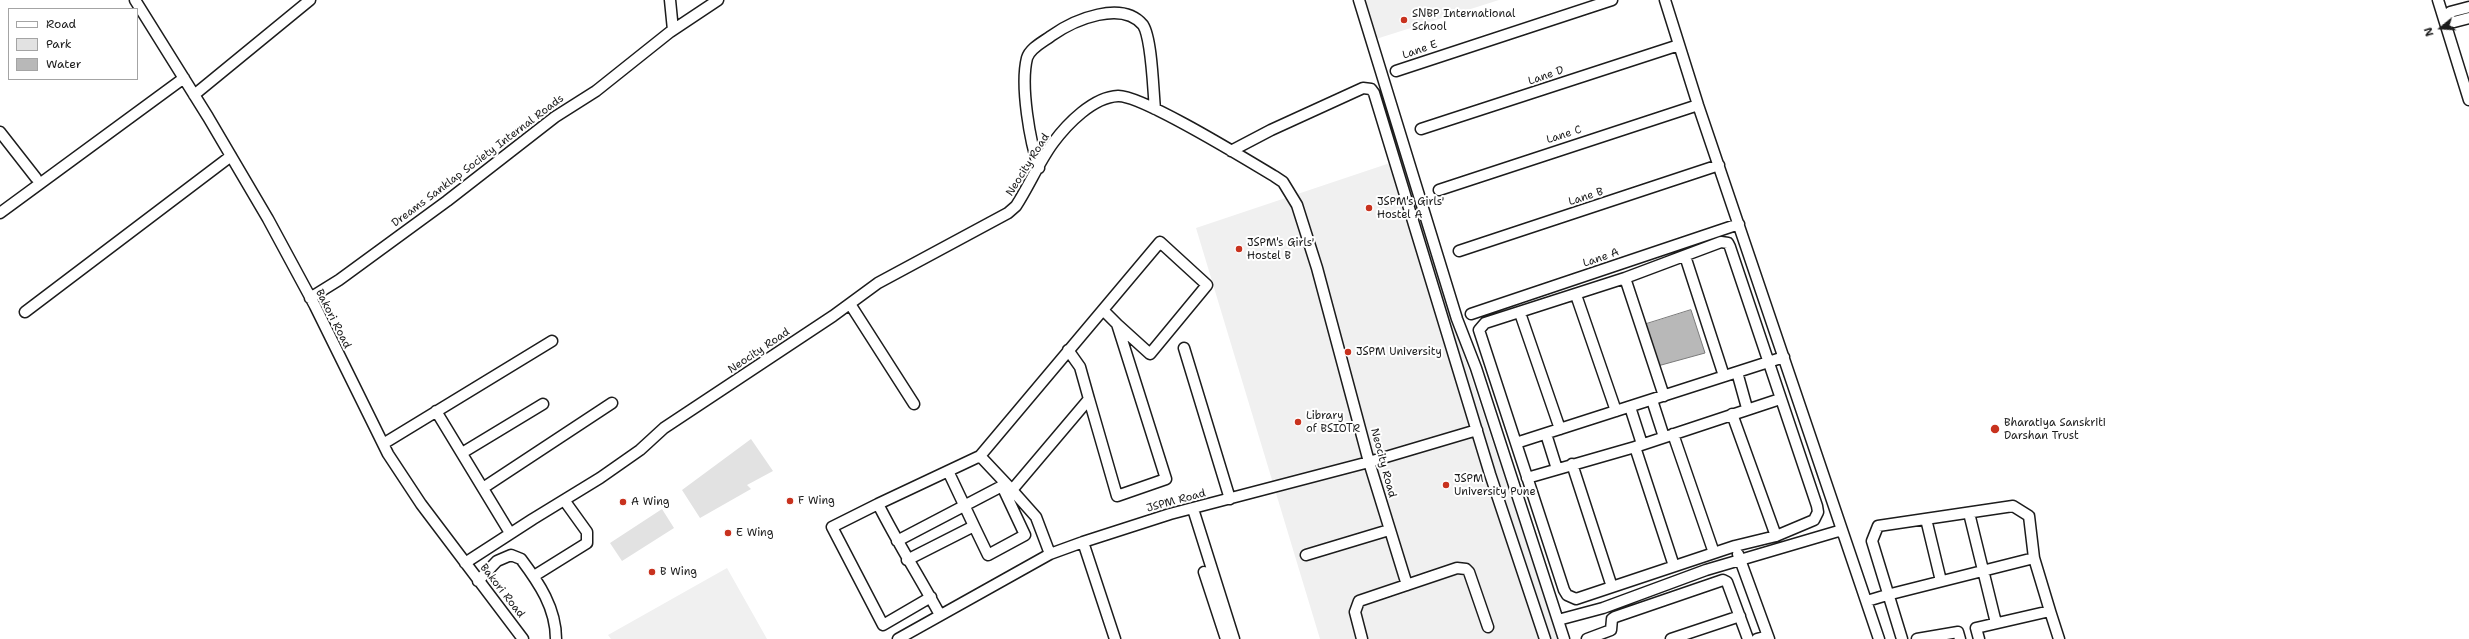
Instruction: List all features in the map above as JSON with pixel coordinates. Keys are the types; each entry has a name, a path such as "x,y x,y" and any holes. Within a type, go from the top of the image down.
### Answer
{"street":[{"name":"Bakori Road","path":"135,0 231,156 310,298 383,444 421,504 523,639"},
{"path":"194,95 310,0"},
{"path":"670,0 673,30"},
{"name":"Dreams Sanklap Society Internal Roads","path":"310,298 339,280 447,201 555,116 596,90 673,30 718,0"},
{"path":"1358,0 1457,319 1476,368 1564,639"},
{"name":"Lane E","path":"1396,71 1612,0"},
{"path":"1665,0 1698,104 1879,639"},
{"path":"2438,0 2446,19 2469,100"},
{"path":"1039,168 1028,131 1027,58 1034,48 1087,13 1116,7 1124,8 1139,18 1146,35 1155,109"},
{"path":"2446,19 2450,12 2469,7"},
{"path":"2446,19 2454,22 2469,18"},
{"name":"Lane D","path":"1421,129 1679,44"},
{"path":"0,204 182,75"},
{"path":"0,213 182,75"},
{"path":"1231,151 1271,130 1363,88 1370,89 1374,93 1477,430 1546,639"},
{"name":"Neocity Road","path":"465,563 510,533 618,466 664,428 850,304 878,283 1008,213 1016,206 1053,143 1096,102 1108,97 1127,96 1155,109 1283,182 1297,204 1317,268 1369,462 1407,585"},
{"name":"Lane C","path":"1439,190 1698,104"},
{"path":"0,132 36,178"},
{"path":"25,312 231,156"},
{"name":"Lane B","path":"1459,251 1719,165"},
{"name":"Lane A","path":"1471,314 1739,224"},
{"path":"931,597 883,625 832,527 980,456 1160,242 1207,285 1150,354 1103,310"},
{"path":"1721,242 1728,243 1818,512 1814,520 1776,536 1735,546 1576,599 1567,595 1479,330 1485,323 1576,295 1685,256 1721,242"},
{"path":"1685,256 1724,376"},
{"path":"1625,278 1664,396"},
{"path":"1576,295 1616,411"},
{"path":"850,304 914,404"},
{"path":"1520,313 1560,429"},
{"path":"1068,350 1080,367 1117,496 1166,479 1117,324"},
{"path":"383,444 552,341"},
{"path":"1184,348 1230,499"},
{"path":"1516,443 1784,357"},
{"path":"1737,372 1748,408"},
{"path":"1527,478 1639,446 1780,398"},
{"path":"897,541 965,506 1007,487 1089,399"},
{"path":"1652,400 1668,435 1714,553"},
{"path":"483,488 612,403"},
{"path":"462,453 542,404"},
{"path":"1630,407 1639,446 1674,566"},
{"path":"436,411 510,533"},
{"path":"1732,414 1776,536"},
{"name":"JSPM Road","path":"898,639 1050,554 1083,542 1193,509 1369,462 1477,430"},
{"path":"1546,434 1557,469"},
{"path":"980,456 1036,517 1050,554"},
{"path":"1508,466 1522,462"},
{"path":"1572,464 1612,587"},
{"path":"948,471 988,554 1025,535 1007,487"},
{"path":"534,576 587,543 587,532 564,500"},
{"path":"878,504 907,560 931,597 940,616"},
{"path":"1902,639 1872,541 1878,526 2013,506 2029,516 2034,558 2058,639"},
{"path":"1193,509 1234,639"},
{"path":"1968,513 1996,623"},
{"path":"1926,519 1941,581"},
{"path":"907,560 974,526"},
{"path":"1306,554 1389,530"},
{"path":"1558,620 1740,560 1842,530"},
{"path":"1083,542 1115,639"},
{"path":"1735,546 1768,637 1757,639"},
{"path":"478,581 497,562 511,555 521,558 534,576 552,608 556,625 556,639"},
{"path":"1866,601 1887,594 2034,558"},
{"path":"1362,639 1355,612 1356,605 1360,601 1457,568 1466,569 1469,572 1488,627"},
{"path":"1204,572 1226,639"},
{"path":"1642,577 1648,591"},
{"path":"1617,639 1612,619 1615,617 1722,580 1727,582 1748,639"},
{"path":"1917,639 1959,635 1976,628 2050,611"},
{"path":"1671,639 1740,616"},
{"path":"1587,639 1609,632 1613,627"},
{"path":"1976,628 1979,639"}],"shaded area":[{"name":"SNBP International School","path":"1363,0 1499,0 1376,39"},
{"name":"JSPM University","path":"1399,160 1558,639 1320,639 1196,228"},
{"path":"727,568 767,639 611,639 608,635"}],"green space":[{"path":"751,439 773,471 747,485 751,489 700,518 682,490"},
{"path":"662,509 674,528 622,561 610,543"}],"water":[{"path":"1691,310 1705,353 1654,367 1640,326"}],"place":[{"name":"SNBP International School","path":"1404,20"},
{"name":"JSPM's Girls' Hostel A","path":"1369,208"},
{"name":"JSPM's Girls' Hostel B","path":"1239,249"},
{"name":"JSPM University","path":"1348,352"},
{"name":"Library of BSIOTR","path":"1298,422"},
{"name":"Bharatiya Sanskriti Darshan Trust","path":"1995,429"},
{"name":"JSPM University Pune","path":"1446,485"},
{"name":"F Wing","path":"790,501"},
{"name":"A Wing","path":"623,502"},
{"name":"E Wing","path":"728,533"},
{"name":"B Wing","path":"652,572"}]}
